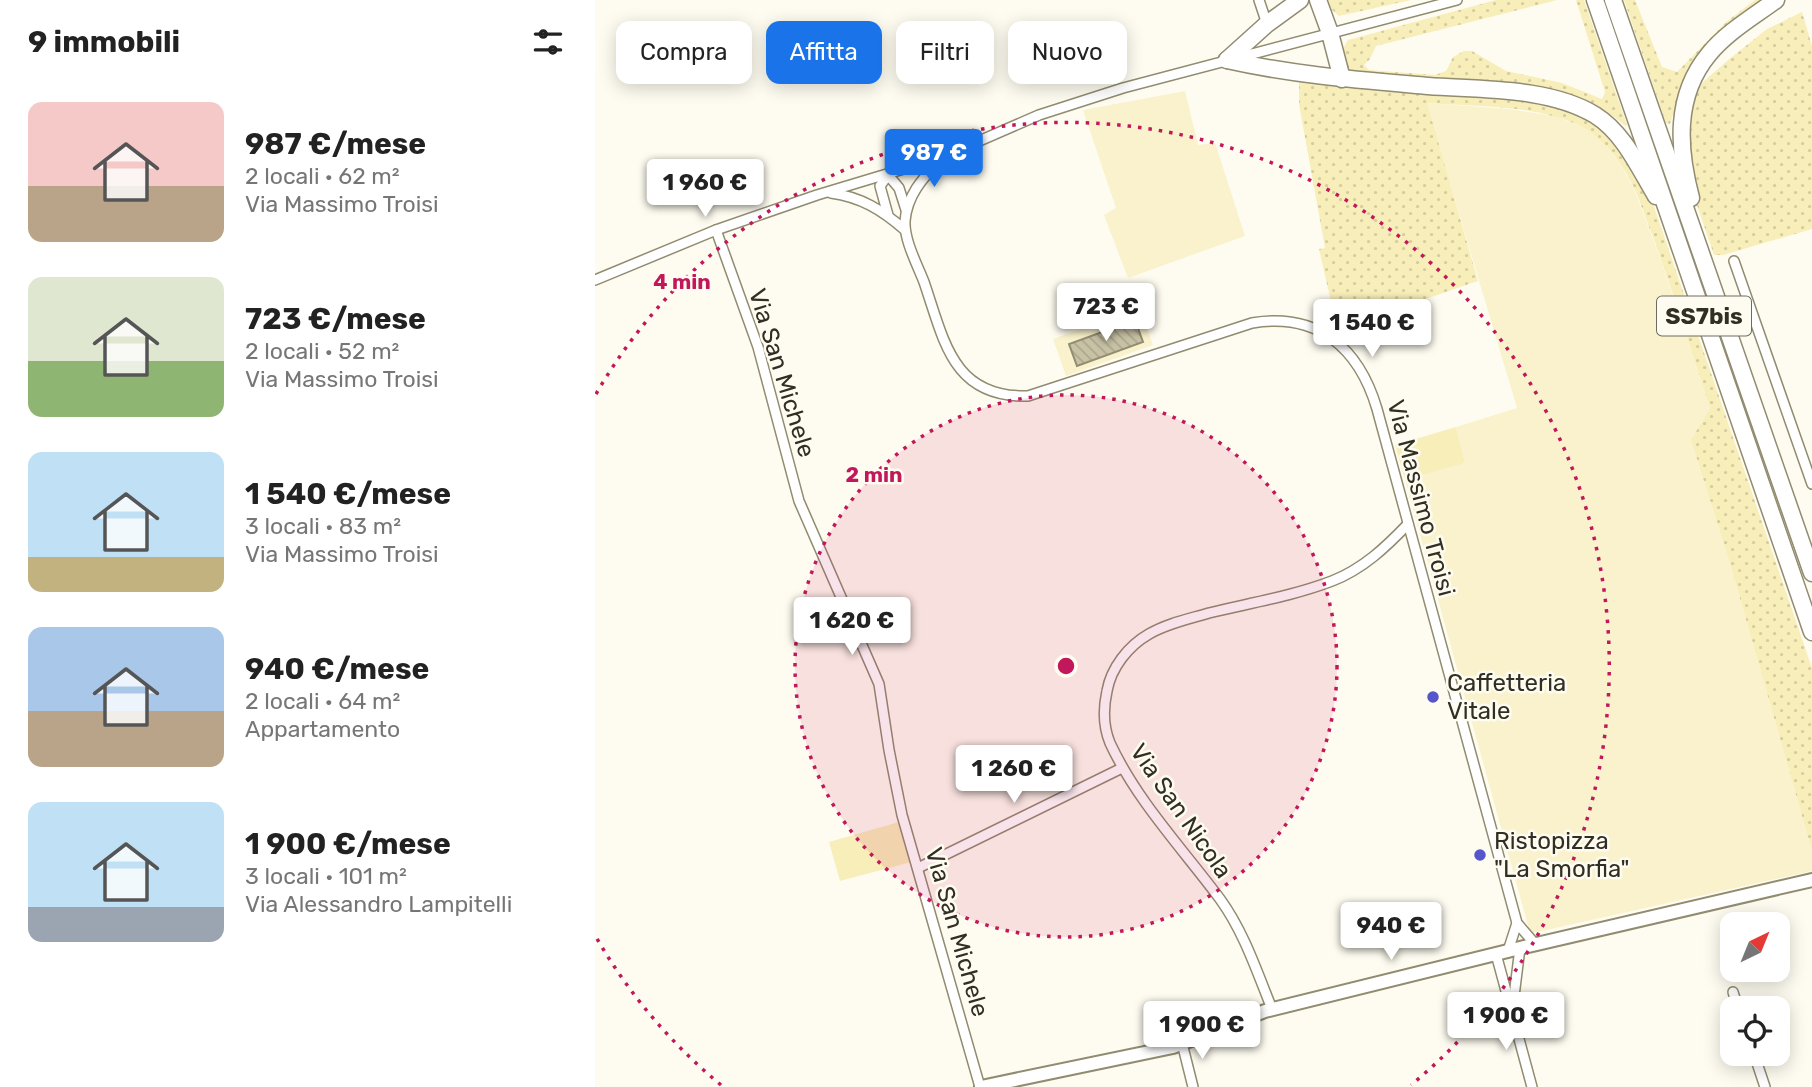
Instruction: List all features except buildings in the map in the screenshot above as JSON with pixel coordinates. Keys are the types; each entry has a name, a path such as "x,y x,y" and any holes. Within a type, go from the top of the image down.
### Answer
{"highway":[{"path":"1227,60 1267,24 1300,0"},
{"path":"1318,0 1342,79"},
{"name":"SS7bis","path":"1595,0 1812,632"},
{"name":"SS7bis","path":"1613,0 1812,573"},
{"path":"1699,245 1697,217 1682,155 1680,130 1683,108 1692,82 1708,55 1738,26 1776,0"},
{"path":"1227,60 1273,70 1342,79 1553,96 1596,116 1622,138 1672,224"}],"main road":[{"path":"981,1087 1182,1043 1272,1009 1535,944 1812,880"}],"street":[{"path":"595,280 716,230 826,192 942,157 1039,115 1123,88 1457,0"},
{"path":"1263,2 1267,24"},
{"name":"Via Massimo Troisi","path":"942,157 915,189 907,212 905,230 952,359 971,380 995,394 1009,397 1028,396 1260,321 1301,324 1333,339 1357,362 1366,377 1377,409 1517,923 1535,944"},
{"path":"888,175 899,188 907,212"},
{"path":"888,175 880,186 888,215"},
{"name":"Via Massimo Troisi","path":"826,192 852,196 876,207 905,230"},
{"name":"Via San Michele","path":"716,230 758,347 799,501 879,684 888,750 902,815 981,1087"},
{"path":"1734,261 1812,484"},
{"name":"Via San Nicola","path":"1272,1009 1249,952 1220,899 1168,833 1122,768 1104,724 1109,678 1134,645 1148,634 1171,624 1333,580 1369,561 1385,549 1408,524"},
{"path":"918,868 1122,768"},
{"path":"1517,923 1508,951 1512,1009 1532,1087"},
{"path":"1508,951 1512,1009"},
{"path":"1733,992 1734,996"},
{"path":"1182,1043 1193,1087"},
{"path":"1758,1066 1766,1087"}],"shaded area":[{"path":"1328,0 1411,0 1339,16 1331,9"},
{"path":"1496,0 1557,0 1376,46 1364,65 1369,70 1435,75 1446,71 1453,57 1464,51 1472,51 1506,71 1562,83 1602,99 1605,92 1576,0 1584,0 1627,125 1589,102 1547,90 1358,73 1348,68 1343,60 1343,50 1348,40"},
{"path":"1624,0 1635,0 1662,67 1677,72 1726,22 1755,0 1764,0 1702,53 1686,76 1670,124 1666,123"},
{"path":"1802,12 1812,46 1812,229 1723,255 1714,255 1696,202 1686,149 1691,102 1703,82 1727,61 1767,29"},
{"path":"1299,82 1542,102 1566,109 1606,129 1651,198 1812,668 1812,851 1731,567 1691,440 1710,408 1654,240 1635,190 1619,162 1589,131 1562,119 1525,110 1427,103 1478,281 1350,325 1352,342 1337,328 1319,249 1325,248 1299,104"},
{"path":"1185,91 1198,145 1215,143 1245,236 1128,278 1104,215 1116,208 1083,110"},
{"path":"1426,103 1509,109 1554,116 1580,126 1600,138 1620,164 1634,189 1710,408 1691,440 1731,567 1812,851 1812,871 1533,933 1529,929 1405,480 1465,463 1456,427 1517,408"},
{"path":"1139,308 1153,345 1066,376 1053,339"},
{"path":"1456,427 1465,463 1405,480 1395,445"},
{"path":"899,822 911,862 840,881 829,842"}],"place":[{"name":"Caffetteria Vitale","path":"1433,697"},
{"name":"Ristopizza \"La Smorfia\"","path":"1480,855"}]}
